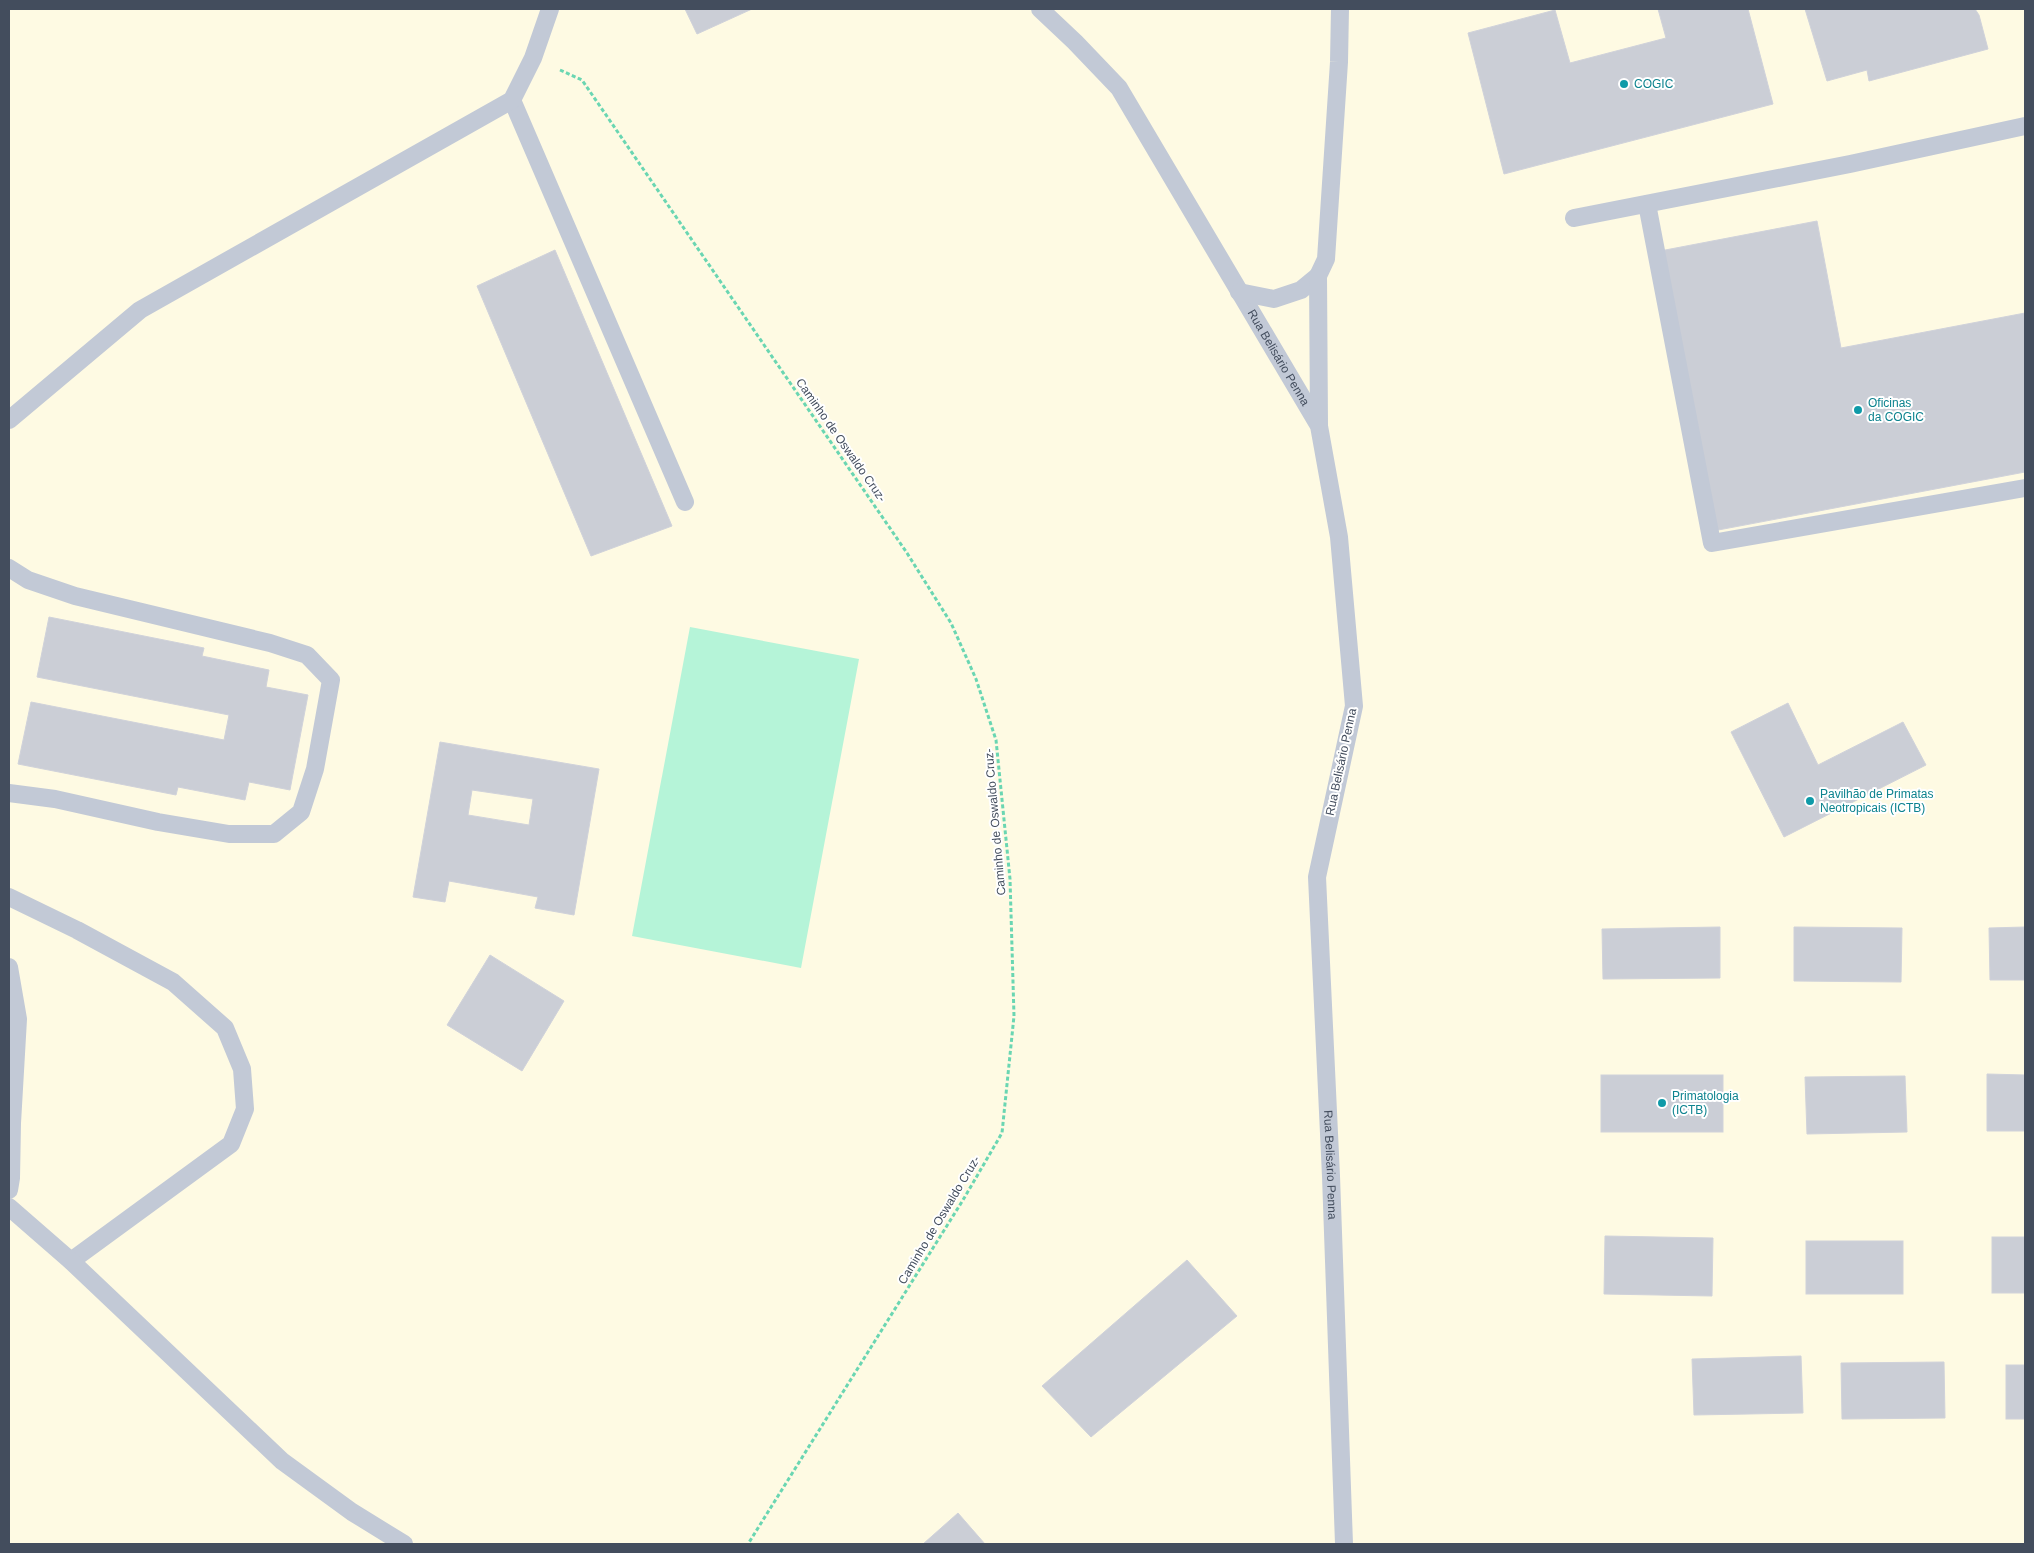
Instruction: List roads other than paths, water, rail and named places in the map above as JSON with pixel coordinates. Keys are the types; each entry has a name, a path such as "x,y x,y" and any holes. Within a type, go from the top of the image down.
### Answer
{"lane":[{"path":"9,420 140,310 512,100 533,58 550,9"},
{"name":"Rua Belisário Penna","path":"1040,9 1119,88 1318,426 1339,536 1354,706 1317,877 1331,1166 1344,1544"},
{"path":"1318,426 1318,276 1326,259 1339,62 1340,9"},
{"path":"512,100 685,502"},
{"path":"1574,218 1850,164 2025,126"},
{"path":"1647,204 1712,543 2025,488"},
{"path":"1239,292 1274,299 1301,290 1318,276"},
{"path":"9,568 28,580 75,596 270,643 307,655 331,680 315,769 301,812 274,834 229,834 158,822 55,799 9,793"},
{"path":"9,898 77,930 173,982 225,1028 242,1069 245,1110 231,1144 71,1261"},
{"path":"9,967 18,1019 9,1190"},
{"path":"9,1207 71,1261 282,1462 352,1512 404,1544"}],"place":[{"name":"COGIC","path":"1624,84"},
{"name":"Oficinas da COGIC","path":"1858,410"},
{"name":"Pavilhão de Primatas Neotropicais (ICTB)","path":"1810,801"},
{"name":"Primatologia (ICTB)","path":"1662,1103"}]}
